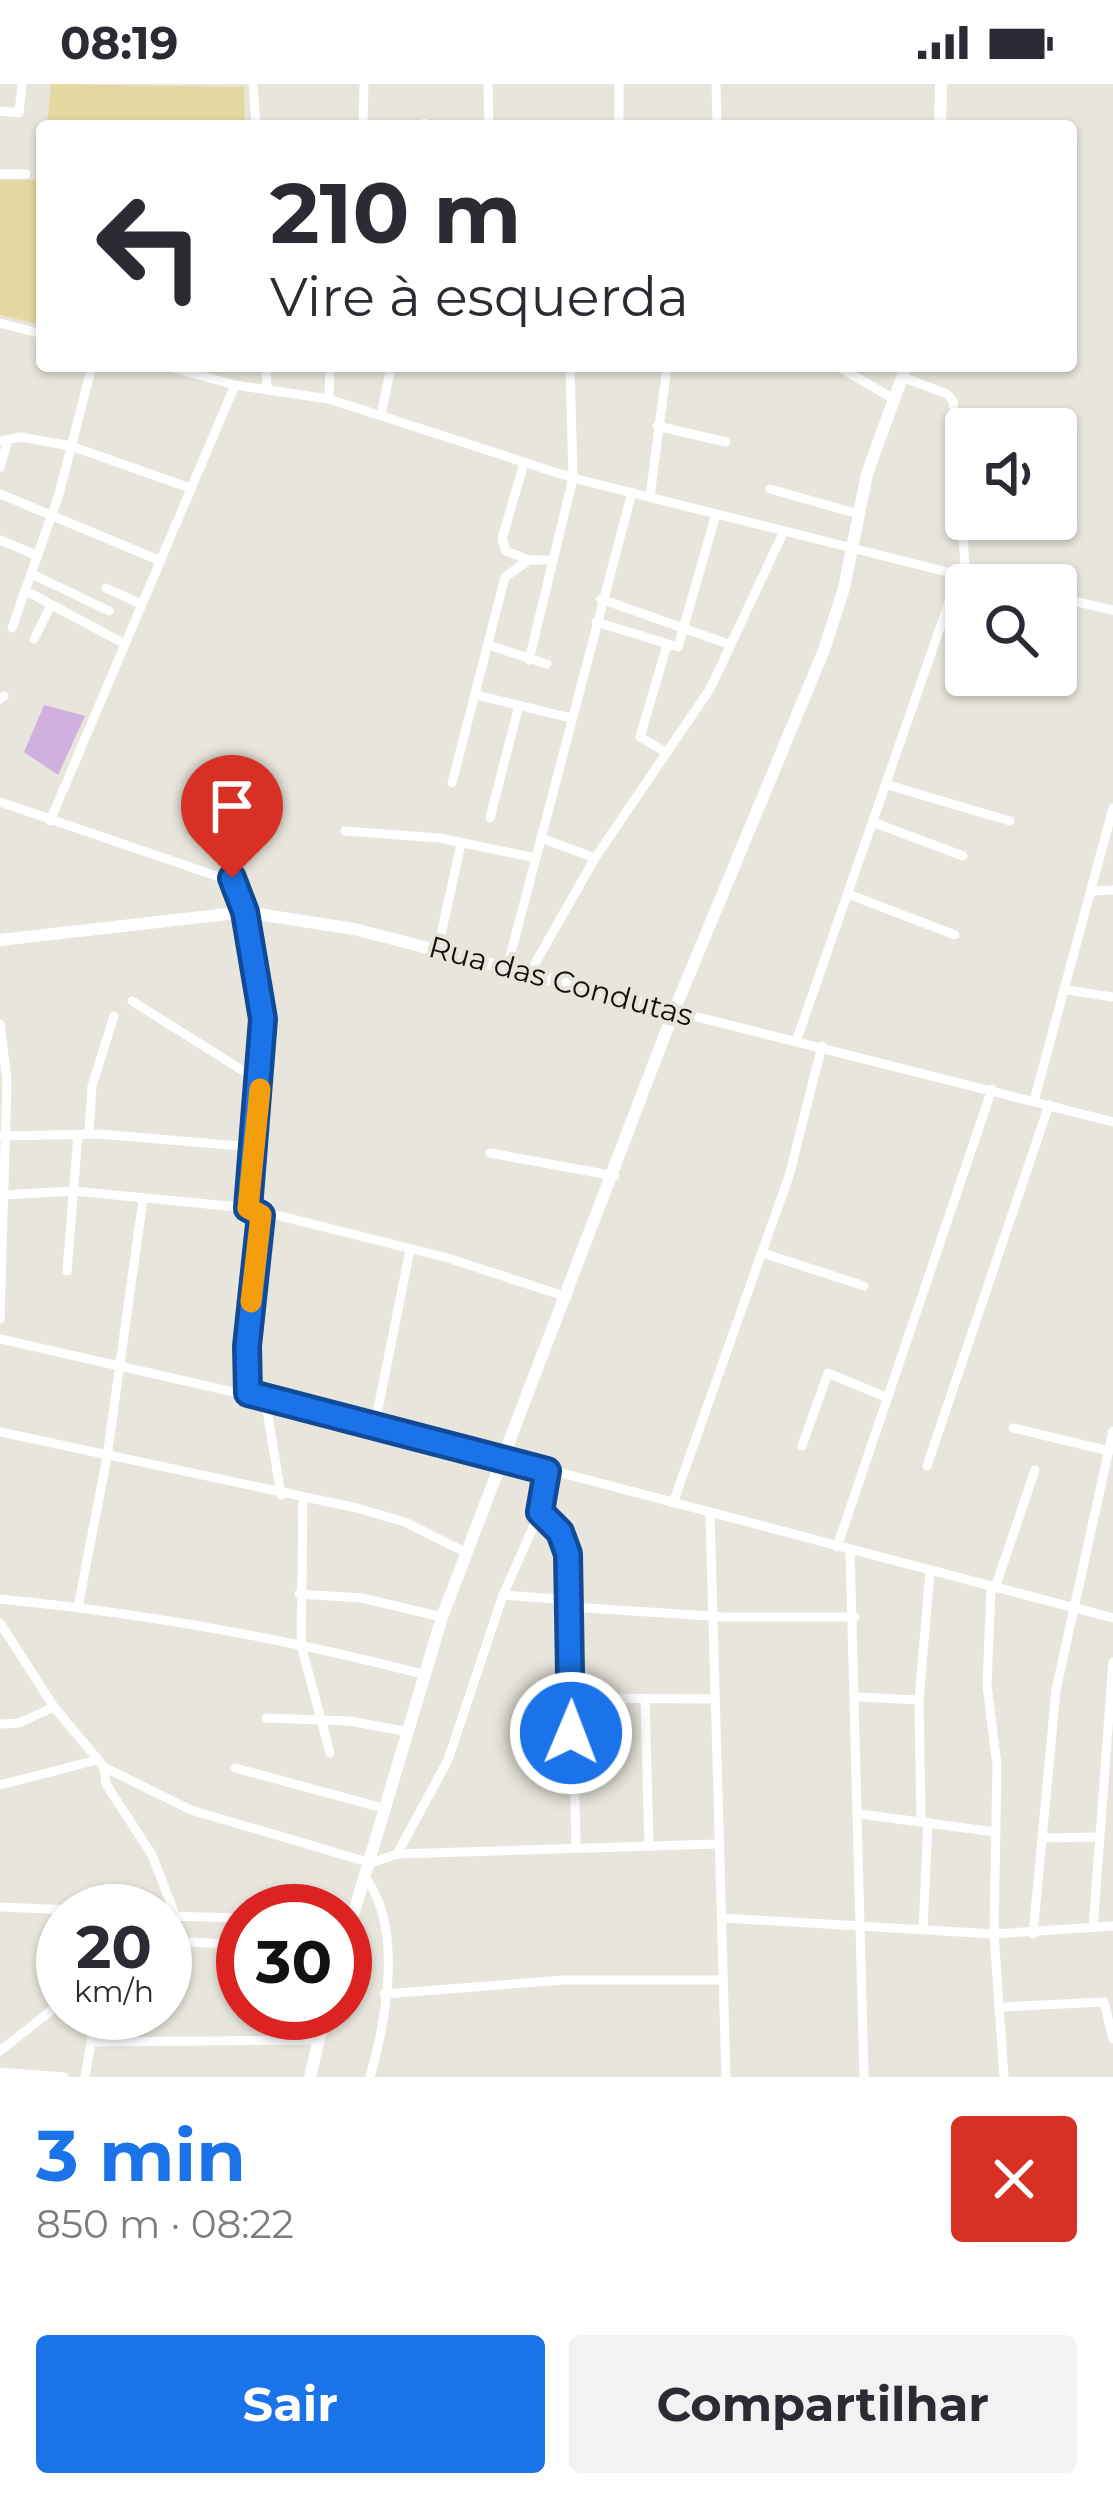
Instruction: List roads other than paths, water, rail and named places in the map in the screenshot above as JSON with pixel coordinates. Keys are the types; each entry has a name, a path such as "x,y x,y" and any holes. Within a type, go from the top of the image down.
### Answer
{"street":[{"path":"0,111 18,114 22,84"},
{"path":"253,84 256,120"},
{"path":"363,120 364,84"},
{"path":"488,84 489,120"},
{"path":"619,84 619,120"},
{"path":"716,84 717,120"},
{"path":"940,84 940,120"},
{"path":"0,174 26,174"},
{"path":"0,323 36,332"},
{"path":"12,628 50,518 90,372"},
{"path":"188,372 236,385 329,399 574,478 945,573"},
{"path":"266,372 267,389"},
{"path":"329,399 330,372"},
{"path":"381,415 390,372"},
{"path":"529,660 574,478 570,372"},
{"path":"650,496 666,372"},
{"path":"847,372 894,399"},
{"path":"365,1884 422,1674 500,1461 615,1176 674,1011 824,650 873,453 904,372"},
{"path":"906,372 952,401 961,564"},
{"path":"50,821 236,385"},
{"path":"657,426 726,442"},
{"path":"0,467 4,442 21,436 71,446 190,488"},
{"path":"524,463 502,547 529,560 553,560"},
{"path":"770,489 859,514"},
{"path":"507,968 632,492"},
{"path":"0,494 161,561"},
{"path":"596,622 680,645 716,514"},
{"path":"529,974 595,858 710,688 784,531"},
{"path":"0,540 38,556"},
{"path":"452,783 505,577 529,560"},
{"path":"32,574 109,611"},
{"path":"106,588 141,604"},
{"path":"26,591 125,644"},
{"path":"601,598 731,645"},
{"path":"1077,602 1113,610"},
{"path":"34,639 51,605"},
{"path":"797,1040 945,625"},
{"path":"488,645 547,664"},
{"path":"664,751 640,737 667,645"},
{"path":"476,694 571,718"},
{"path":"490,818 519,705"},
{"path":"888,784 1010,821"},
{"path":"0,802 232,878 245,912 263,1019 248,1208"},
{"path":"1034,1101 1113,808"},
{"path":"875,823 963,856"},
{"path":"345,831 536,858"},
{"path":"541,838 595,858"},
{"path":"437,948 461,844"},
{"path":"1093,891 1113,890"},
{"path":"848,894 955,935"},
{"name":"Rua das Condutas","path":"0,940 245,912 437,948 1113,1123"},
{"path":"1067,990 1113,997"},
{"path":"131,1001 260,1082"},
{"path":"67,1271 73,1191 92,1086 115,1016"},
{"path":"0,1024 7,1080 1,1136 0,1318"},
{"path":"673,1502 763,1253 805,1124 822,1046"},
{"path":"837,1547 992,1089"},
{"path":"927,1466 1049,1105"},
{"path":"1,1136 84,1134 252,1147"},
{"path":"490,1153 615,1176"},
{"path":"2,1200 73,1191 248,1208 567,1298"},
{"path":"78,1607 121,1366 143,1198"},
{"path":"248,1393 247,1346 261,1215"},
{"path":"375,1424 410,1250"},
{"path":"763,1253 864,1286"},
{"path":"0,1339 375,1424 500,1461 1113,1618"},
{"path":"802,1446 828,1373 888,1398"},
{"path":"265,1398 281,1495"},
{"path":"1013,1428 1110,1456"},
{"path":"1034,1934 1070,1607 1097,1518 1113,1431"},
{"path":"0,1432 405,1522 467,1553"},
{"path":"1004,2077 994,1934 996,1752 987,1685 993,1588 1035,1470"},
{"path":"397,1854 448,1760 503,1595 540,1512 547,1471"},
{"path":"303,1498 301,1645 330,1753"},
{"path":"540,1512 566,1544 576,1846"},
{"path":"710,1514 727,2077"},
{"path":"850,1550 858,1697 864,2077"},
{"path":"923,1929 920,1700 930,1571"},
{"path":"299,1594 362,1598 442,1617"},
{"path":"503,1595 712,1615 854,1617"},
{"path":"0,1599 78,1607 301,1645 422,1674"},
{"path":"0,1623 54,1708 101,1764 190,1810 371,1863 397,1854 717,1844"},
{"path":"1093,1928 1113,1662"},
{"path":"858,1697 920,1700"},
{"path":"571,1698 714,1699"},
{"path":"645,1701 649,1844"},
{"path":"0,1724 19,1724 54,1708"},
{"path":"266,1718 404,1731"},
{"path":"0,1785 101,1764"},
{"path":"101,1764 106,1784 152,1855 161,1884"},
{"path":"235,1768 383,1808"},
{"path":"860,1814 995,1832"},
{"path":"1042,1838 1098,1837"},
{"path":"367,1880 384,1922 384,1994 370,2077"},
{"path":"0,1907 36,1909"},
{"path":"722,1918 994,1934 1113,1926"},
{"path":"384,1994 564,1980 723,1980"},
{"path":"1000,2007 1104,2002 1113,2039"},
{"path":"2,2046 36,2021"},
{"path":"85,2077 92,2042 319,2040 310,2077"},
{"path":"0,2072 64,2077"}]}
